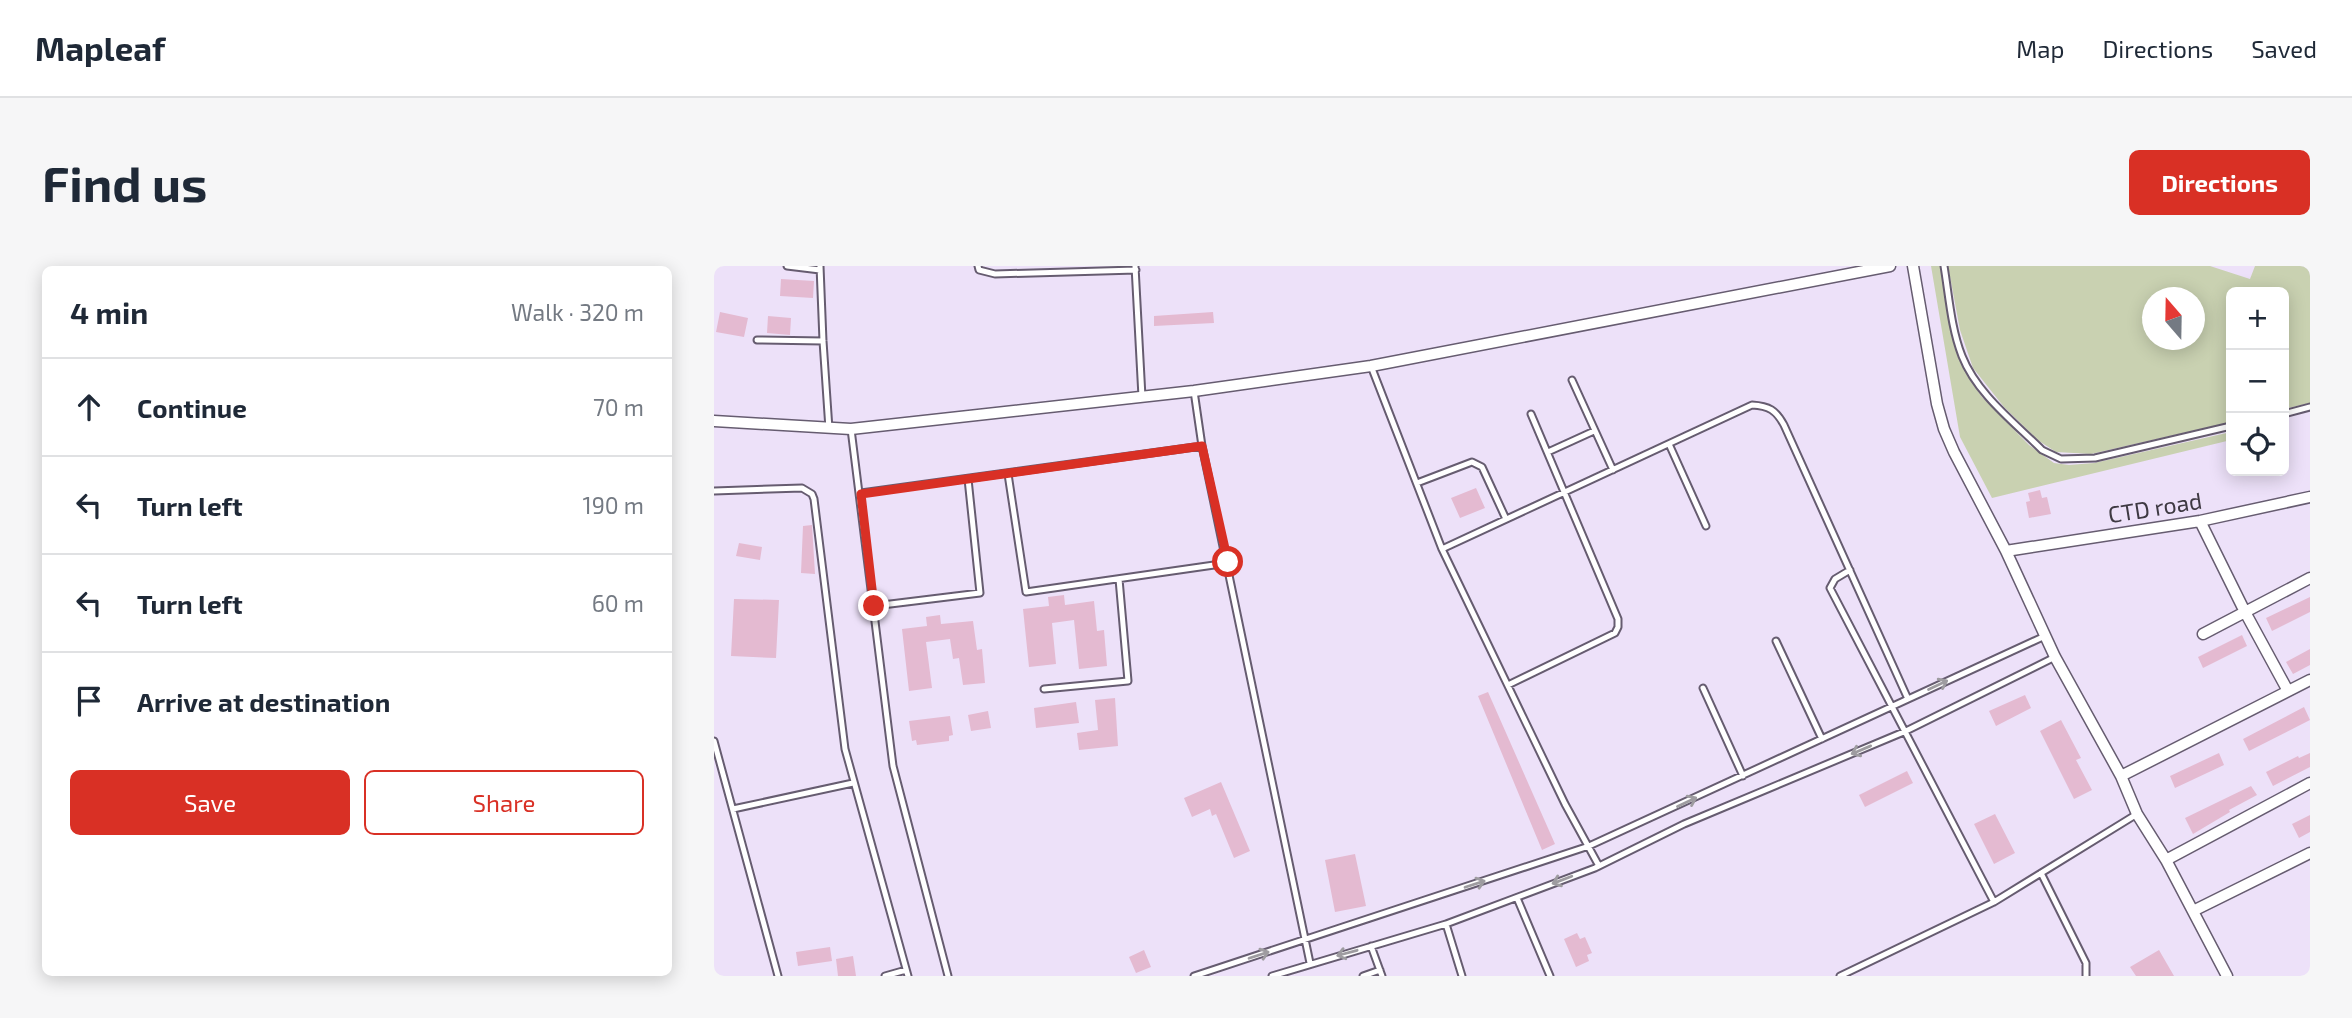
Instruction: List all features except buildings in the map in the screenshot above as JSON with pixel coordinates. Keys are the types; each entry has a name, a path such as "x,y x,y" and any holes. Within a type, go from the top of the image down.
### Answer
{"street":[{"path":"714,421 851,429 1194,391 1371,366 1890,266"},
{"path":"1913,266 1937,404 1944,429 2006,551 2054,657 2227,976"},
{"name":"CTD road","path":"2006,551 2200,521 2310,497"},
{"path":"2200,521 2288,691"},
{"path":"2203,634 2310,578"},
{"path":"2120,776 2310,680"},
{"path":"2166,860 2310,783"},
{"path":"2193,911 2310,853"}],"lane":[{"path":"787,266 820,268 829,429"},
{"path":"978,266 979,270 995,274 1136,268 1142,397"},
{"path":"1944,266 1956,337 1973,376 2042,450 2053,457 2072,459 2116,454 2226,427"},
{"path":"757,340 823,341"},
{"path":"1371,366 1442,549 1565,804 1599,866"},
{"path":"1572,380 1613,470"},
{"path":"1194,391 1202,446 1310,963"},
{"path":"1442,549 1752,405 1767,406 1777,413 1908,699"},
{"path":"2288,413 2310,407"},
{"path":"1508,685 1615,633 1618,627 1618,619 1531,414"},
{"path":"851,429 893,766 948,976"},
{"path":"1548,452 1594,430"},
{"path":"1669,444 1706,526"},
{"path":"861,494 1202,446"},
{"path":"1417,483 1472,462 1477,463 1482,467 1506,519"},
{"path":"1008,474 1026,592 1228,562"},
{"path":"874,606 980,593 968,479"},
{"path":"714,491 802,488 812,494 814,499 845,749 907,973 885,976"},
{"path":"1850,570 1835,579 1830,588 1994,902"},
{"path":"1044,689 1128,681 1119,579"},
{"path":"1194,976 1590,846 2045,636"},
{"path":"1776,641 1822,739"},
{"path":"1277,975 1446,924 1599,866 1684,824 1906,731 2054,657"},
{"path":"1703,688 1743,776"},
{"path":"714,741 778,976"},
{"path":"733,809 853,783"},
{"path":"1840,976 1994,902 2137,814"},
{"path":"2041,873 2087,963 2086,976"},
{"path":"1517,898 1550,976"},
{"path":"1446,924 1462,976"},
{"path":"1363,976 1381,973 1371,946"}],"green space":[{"path":"1931,266 1940,266 1953,339 1968,377 1982,397 2029,445 2054,463 2094,463 2226,433 2226,441 1992,498 1960,437"},
{"path":"1948,266 2210,266 2250,279 2255,266 2310,266 2310,403 2289,408 2289,287 2226,287 2226,423 2091,454 2056,452 2039,441 2004,407 1973,368 1960,330"}],"route":[{"path":"874,606 861,494 1202,446 1228,562"}]}
